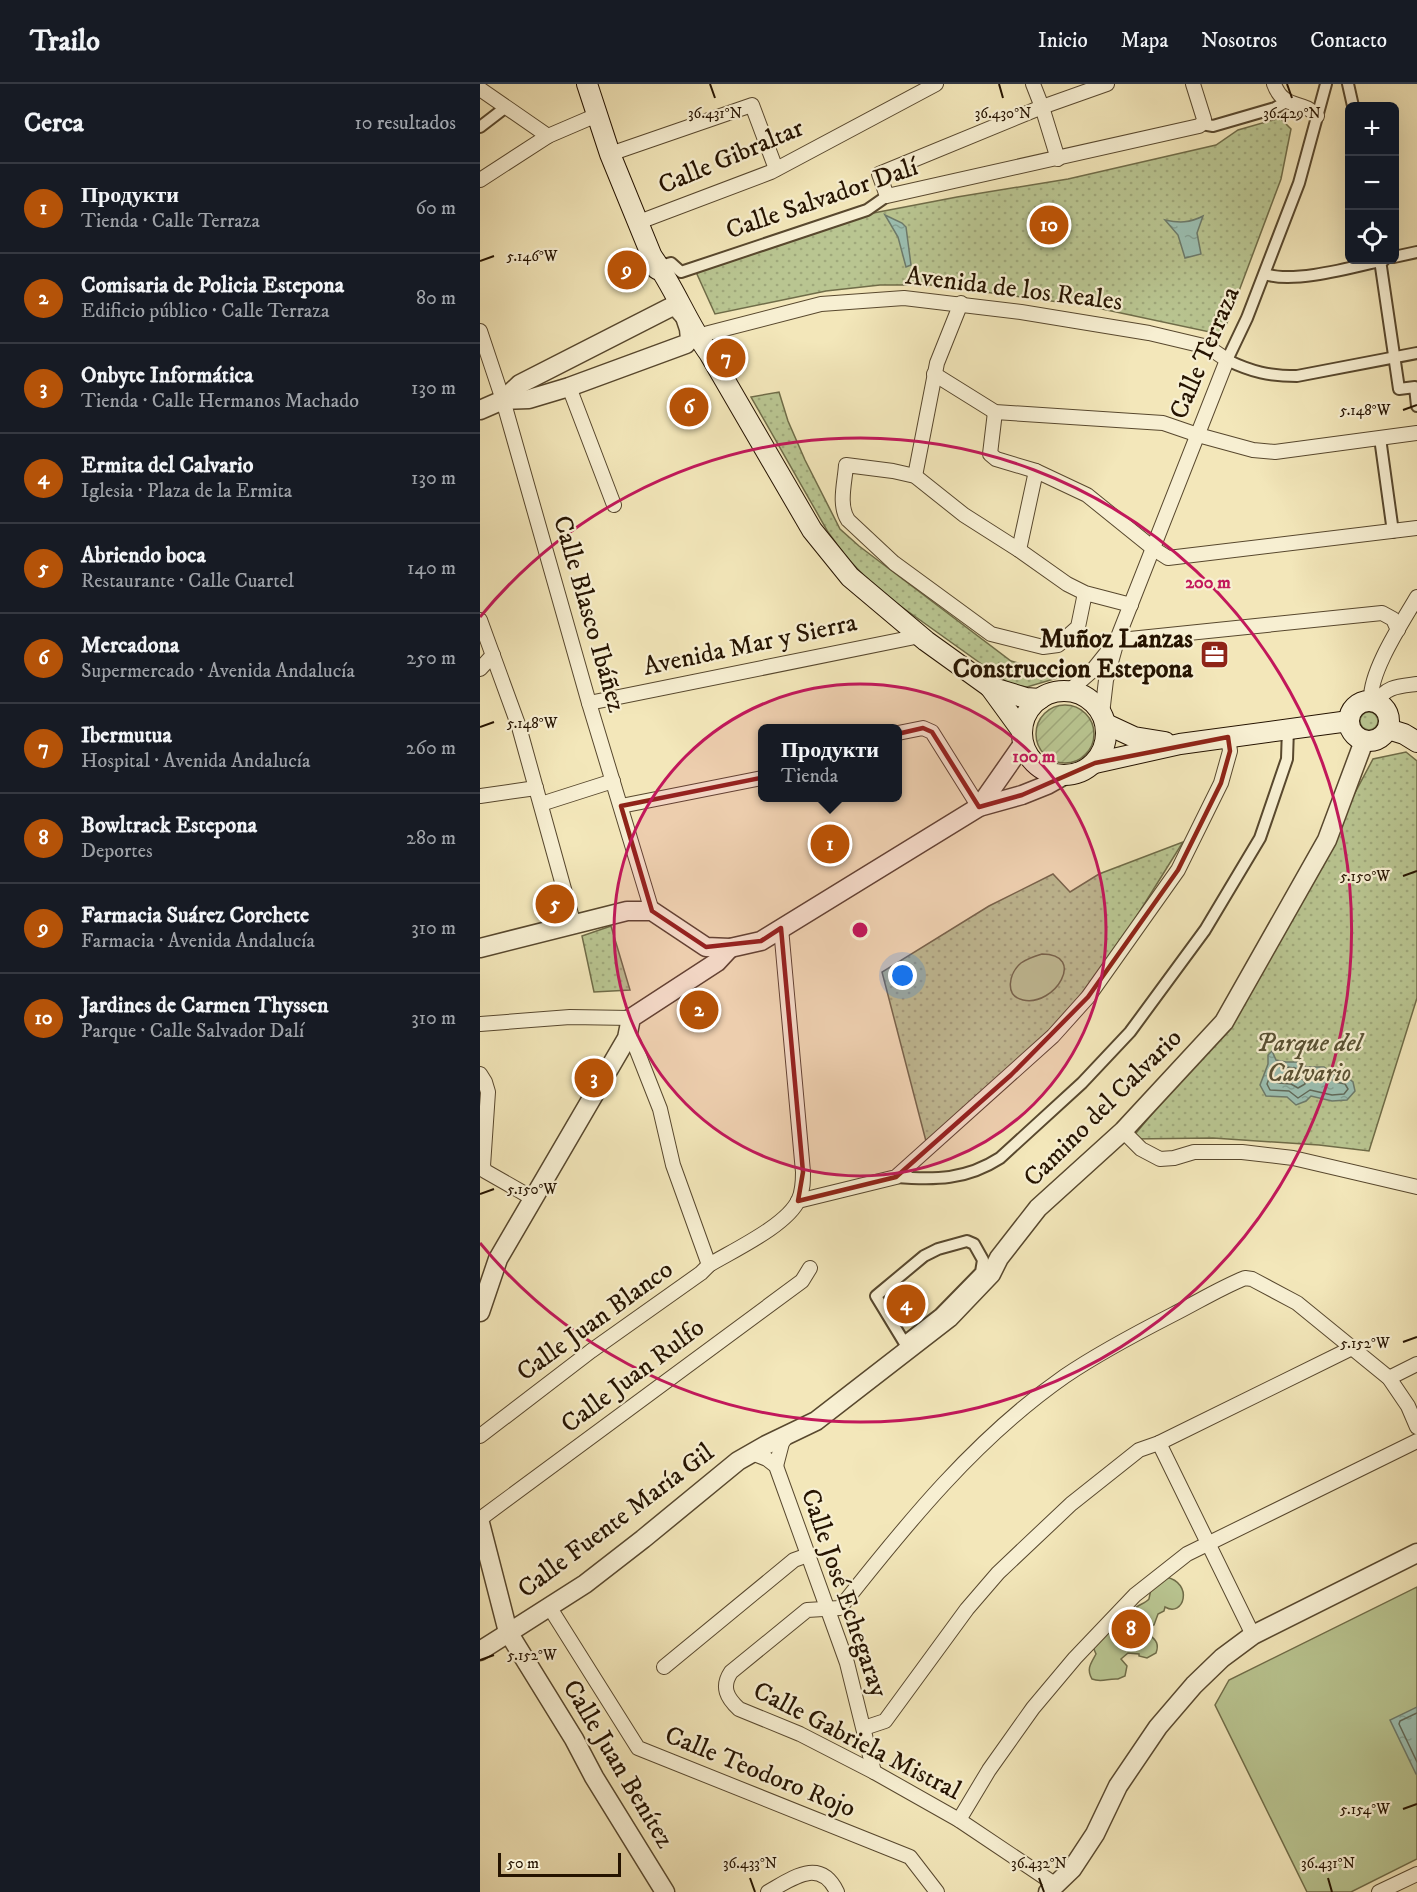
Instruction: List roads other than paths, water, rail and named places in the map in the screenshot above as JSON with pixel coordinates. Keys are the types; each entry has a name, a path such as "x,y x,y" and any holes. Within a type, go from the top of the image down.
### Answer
{"main road":[{"path":"587,84 610,154 656,264 686,325 709,353 812,530 832,557 865,591 920,636 990,687 1026,698 1040,699"},
{"path":"990,687 1023,738 1029,757 1038,767 1050,774 1075,775 1095,763 1103,749 1104,719"},
{"path":"1023,738 1024,718 1031,707 1049,694 1069,691 1088,698 1104,719 1134,737 1180,744"},
{"path":"1365,702 1374,702 1388,714 1388,729 1375,741 1364,741 1353,733 1349,721 1353,708 1365,702"},
{"path":"1095,763 1180,744 1349,721"},
{"path":"1388,729 1404,734 1417,742"}],"street":[{"name":"Calle Gibraltar","path":"639,222 776,169 910,90 936,84"},
{"path":"1033,84 1058,159"},
{"path":"887,196 879,174 1042,107 1107,84"},
{"path":"1193,84 1204,119 1202,124"},
{"path":"1274,84 1286,102 1310,110 1317,116"},
{"name":"Calle Terraza","path":"1104,719 1106,680 1118,637 1227,360 1265,274 1299,183 1326,84"},
{"path":"1348,84 1352,102"},
{"path":"480,89 548,136"},
{"name":"Calle Salvador Dalí","path":"656,264 671,263 681,272 867,210 887,196 1058,159 1202,124 1213,126 1275,108 1286,102"},
{"path":"610,154 752,105 776,169"},
{"path":"480,127 506,106"},
{"path":"480,180 548,136 597,115"},
{"path":"1399,256 1417,252"},
{"path":"1265,274 1276,278 1323,273 1363,264"},
{"path":"1382,264 1399,390 1415,387 1417,406"},
{"name":"Avenida de los Reales","path":"480,410 503,400 520,384 686,325 821,304 904,298 961,303 1149,333 1208,347 1227,360"},
{"path":"915,476 934,374 961,303"},
{"name":"Avenida de los Reales","path":"503,400 529,399 659,355 686,325"},
{"name":"Calle Blasco Ibáñez","path":"480,331 503,400 589,703 652,911"},
{"path":"1227,360 1252,372 1297,376 1417,353"},
{"path":"934,374 995,411 1163,423 1252,450 1275,452 1417,433"},
{"path":"569,387 614,505"},
{"path":"995,411 990,454 996,459 1036,471 1087,495 1168,558 1417,528"},
{"path":"1380,438 1393,532"},
{"path":"1085,593 1078,627 1059,645 1043,647 991,634 894,563 860,533 844,514 842,506 846,465 915,476 964,515 1067,584 1085,593 1131,605"},
{"path":"1019,550 1036,471"},
{"path":"1374,702 1373,681 1417,597"},
{"path":"1118,637 1130,639 1382,613 1393,619 1398,630"},
{"path":"480,620 519,727 574,925"},
{"name":"Avenida Mar y Sierra","path":"589,703 920,636"},
{"name":"Calle Terraza","path":"1069,691 1092,671 1118,637"},
{"path":"480,669 493,655"},
{"path":"1374,702 1390,689 1417,684"},
{"path":"902,732 923,728 932,732 979,807"},
{"path":"798,1201 896,1177 928,1180 973,1172 999,1158 1082,1083 1130,1032 1205,930 1260,838 1287,759 1288,728"},
{"path":"896,1177 1053,1036 1088,997 1178,870 1221,783 1230,751 1228,737"},
{"path":"979,807 1023,738"},
{"name":"Camino del Calvario","path":"786,1437 816,1421 949,1318 991,1274 999,1258 1038,1208 1123,1131 1224,1022 1327,840 1364,741"},
{"path":"480,948 627,911 652,911 706,947 730,948 761,941 979,807 1022,795 1063,776"},
{"path":"621,806 758,779"},
{"path":"541,804 613,781"},
{"path":"480,796 536,788"},
{"path":"781,928 803,1172 803,1187 798,1201"},
{"path":"480,1024 570,1017 631,1018 717,962 730,948"},
{"path":"480,1312 483,1295 498,1259 627,1038 631,1018"},
{"path":"627,1038 634,1043 660,1109 673,1165 709,1265"},
{"path":"480,1074 488,1092 483,1167 485,1171 534,1199"},
{"path":"1123,1131 1141,1149 1160,1159 1174,1158 1194,1152 1242,1152 1293,1158 1417,1187"},
{"name":"Calle Juan Blanco","path":"480,1436 709,1265 779,1223 798,1201"},
{"path":"967,1241 974,1244 983,1260 981,1272 940,1314 904,1342 876,1296 924,1256 938,1249 967,1241"},
{"name":"Calle Juan Rulfo","path":"480,1521 802,1281 810,1268"},
{"name":"Calle Gabriela Mistral","path":"1052,1889 959,1820 800,1734 739,1709 727,1694 726,1682 731,1672 807,1610 840,1608 901,1530 972,1453 1064,1377 1104,1351 1236,1282 1245,1278 1252,1279 1297,1303 1352,1348"},
{"path":"864,1728 885,1720 967,1609 998,1573 1071,1504 1139,1450 1159,1443 1352,1348 1389,1378 1408,1406 1417,1427"},
{"path":"1389,1378 1417,1364"},
{"name":"Calle Fuente María Gil","path":"480,1651 585,1584 738,1461 786,1437"},
{"name":"Calle José Echegaray","path":"776,1466 782,1443 786,1437"},
{"path":"959,1820 989,1770 1033,1708 1075,1658 1135,1595 1187,1554 1417,1441"},
{"path":"1159,1443 1253,1635"},
{"name":"Calle José Echegaray","path":"752,1453 767,1459 776,1466 847,1664 874,1772"},
{"name":"Calle Juan Benítez","path":"480,1521 508,1632 574,1739 594,1778 665,1892"},
{"path":"1052,1889 1072,1869 1095,1834 1118,1786 1158,1728 1194,1685 1222,1658 1253,1635 1417,1553"},
{"path":"664,1667 794,1560 808,1555"},
{"name":"Calle Teodoro Rojo","path":"550,1608 638,1748 910,1857 938,1892"},
{"path":"768,1892 797,1875 814,1872 828,1878 837,1892"},
{"path":"1379,1892 1417,1874"}],"water":[{"path":"885,215 906,227 911,265 906,267 898,237"},
{"path":"1203,216 1197,233 1201,254 1185,258 1178,235 1165,220 1184,222"},
{"path":"1272,1051 1276,1060 1297,1062 1306,1067 1324,1067 1337,1077 1347,1077 1353,1082 1355,1091 1347,1100 1332,1101 1311,1096 1296,1105 1287,1097 1266,1096 1260,1085 1268,1064 1268,1055"},
{"path":"1417,1707 1417,1774 1416,1774 1390,1720"}],"place":[{"name":"Jardines de Carmen Thyssen","path":"1049,225"},
{"name":"Farmacia Suárez Corchete","path":"627,270"},
{"name":"Ibermutua","path":"726,358"},
{"name":"Mercadona","path":"689,407"},
{"name":"Muñoz Lanzas Construccion Estepona","path":"1214,654"},
{"name":"Продукти","path":"830,844"},
{"name":"Abriendo boca","path":"555,904"},
{"name":"Comisaria de Policia Estepona","path":"699,1010"},
{"name":"Onbyte Informática","path":"594,1078"},
{"name":"Ermita del Calvario","path":"906,1304"},
{"name":"Bowltrack Estepona","path":"1131,1629"}],"park label":[{"name":"Parque del Calvario","path":"1309,1058"}]}
